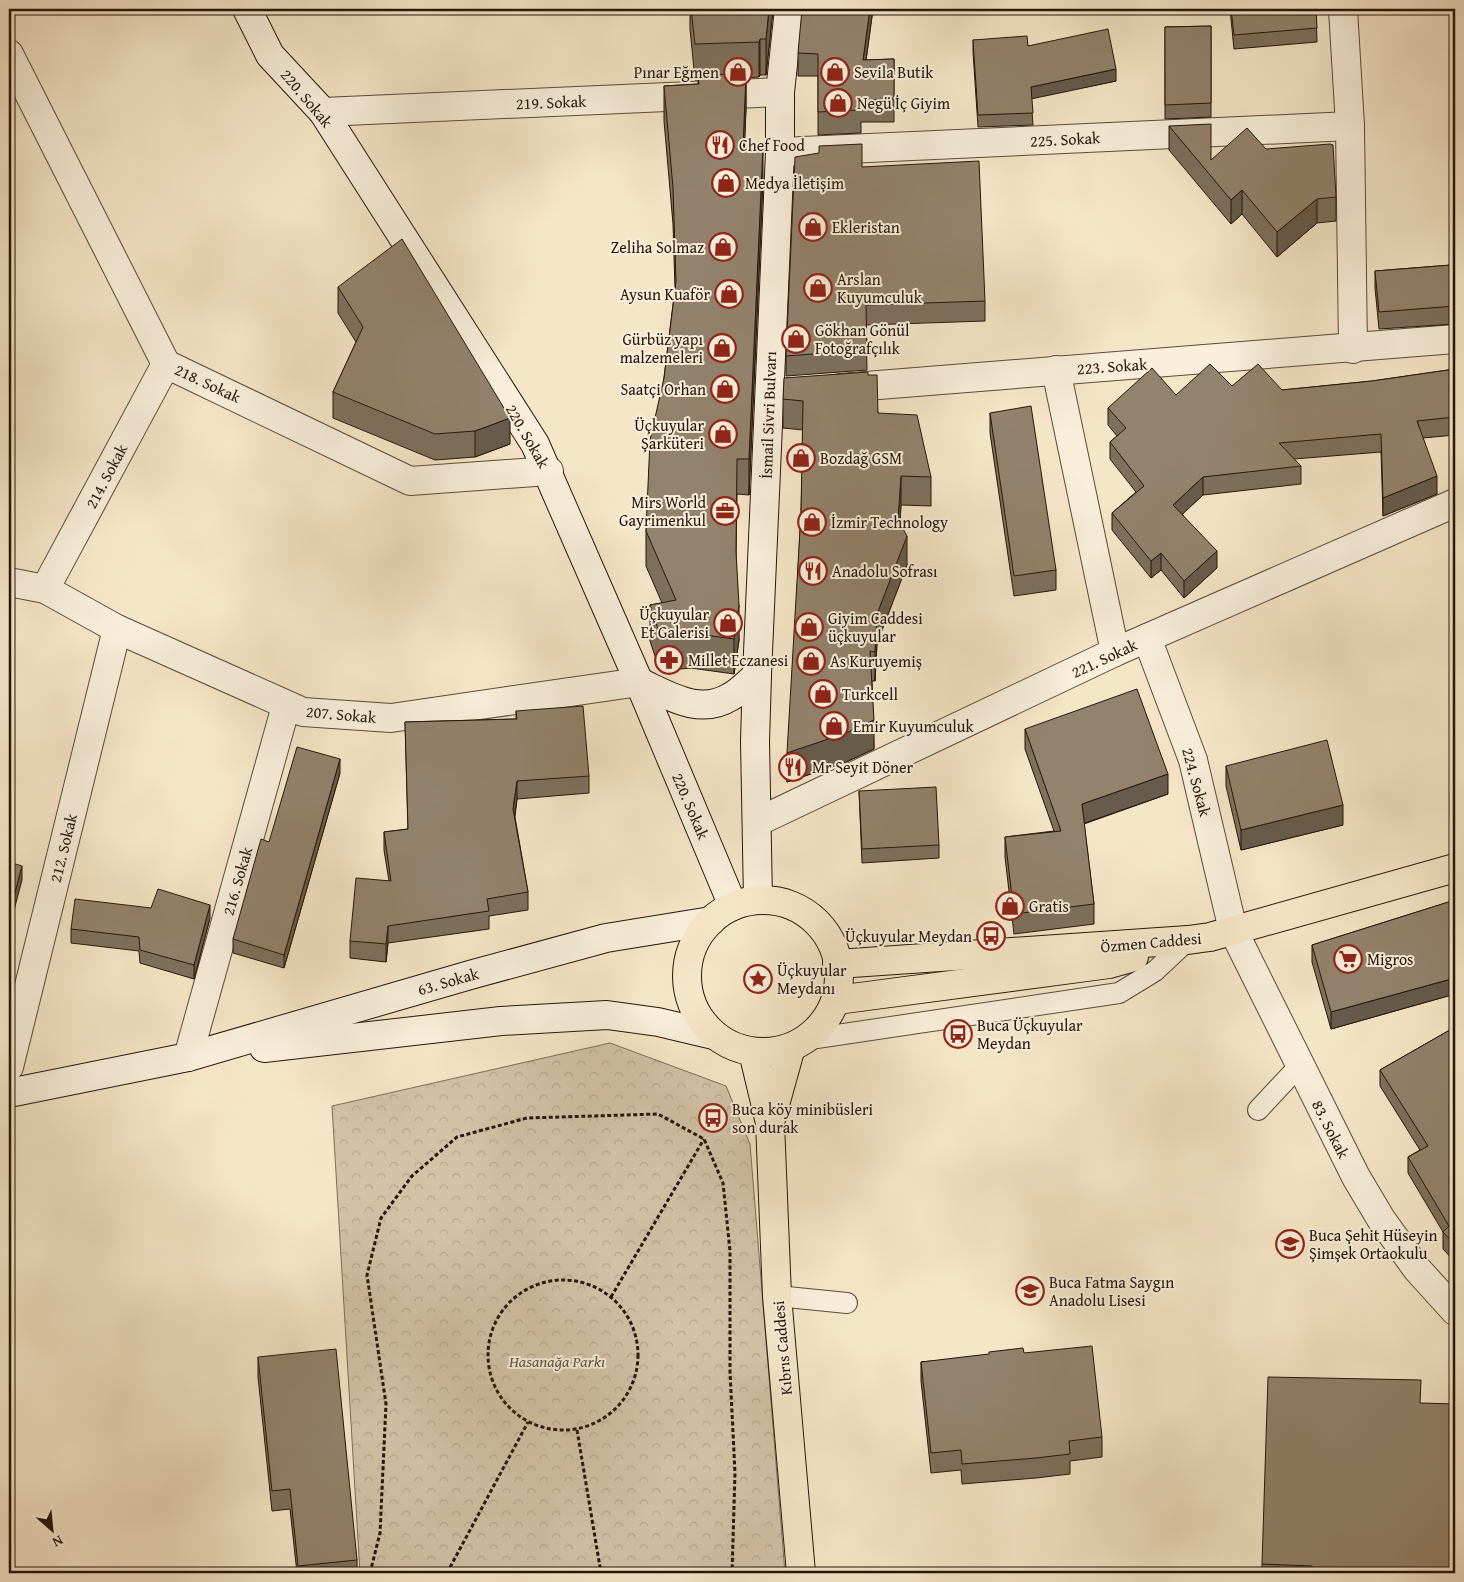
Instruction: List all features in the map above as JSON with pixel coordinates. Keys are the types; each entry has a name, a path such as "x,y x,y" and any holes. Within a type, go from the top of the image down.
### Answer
{"main road":[{"name":"Özmen Caddesi","path":"837,964 1188,940 1232,930 1455,868"},
{"path":"783,902 806,912 824,929 836,951 837,964 837,1000 828,1017 800,1043 753,1052 713,1035 696,1016 687,992 687,966 695,941 734,909 783,902"},
{"path":"837,1000 1109,964 1188,940"},
{"name":"Kıbrıs Caddesi","path":"770,1123 800,1043"},
{"name":"Kıbrıs Caddesi","path":"753,1052 770,1123 777,1296 801,1573"}],"street":[{"name":"220. Sokak","path":"247,9 270,55 322,112 535,444 549,471 734,909"},
{"name":"İsmail Sivri Bulvarı","path":"734,909 757,822 755,740 768,393 780,152 780,92 789,9"},
{"path":"1343,9 1350,126 1354,349"},
{"name":"218. Sokak","path":"9,54 166,364 410,481 549,471"},
{"name":"219. Sokak","path":"322,112 780,92"},
{"name":"225. Sokak","path":"780,152 1350,126"},
{"name":"223. Sokak","path":"768,393 1354,349 1455,339"},
{"name":"214. Sokak","path":"45,589 166,364"},
{"path":"1056,370 1115,652"},
{"name":"221. Sokak","path":"757,822 1115,652 1455,503"},
{"name":"207. Sokak","path":"9,582 45,589 118,628 286,706 303,712 390,718 639,682"},
{"name":"212. Sokak","path":"9,1067 118,628"},
{"name":"224. Sokak","path":"1147,638 1194,760 1232,930"},
{"path":"639,682 686,704 709,705 730,698 757,675"},
{"name":"216. Sokak","path":"188,1057 286,706"},
{"name":"63. Sokak","path":"188,1057 470,975 606,938 734,909"},
{"name":"83. Sokak","path":"1232,930 1356,1177 1382,1219 1417,1269 1455,1311"},
{"name":"63. Sokak","path":"9,1093 188,1057 501,1021 607,1015 658,1022 713,1035"}],"lane":[{"path":"800,1043 1118,993 1155,971 1188,940"},
{"path":"1258,1110 1299,1066"},
{"path":"777,1296 847,1303"}],"path":[{"path":"370,1573 380,1533 386,1404 367,1275 381,1218 412,1176 457,1137 527,1118 658,1114 704,1139 723,1183 730,1251 730,1372 735,1473 732,1573"},
{"path":"611,1297 704,1139"},
{"path":"566,1280 590,1284 611,1297 627,1314 637,1337 638,1361 633,1385 619,1405 600,1421 577,1430 552,1430 528,1422 508,1407 494,1386 488,1362 490,1336 501,1313 518,1295 540,1283 566,1280"},
{"path":"447,1573 528,1422"},
{"path":"577,1430 601,1573"}],"green space":[{"name":"Hasanağa Parkı","path":"610,1043 726,1086 750,1144 785,1573 360,1573 332,1106"}],"building":[{"path":"691,9 769,9 766,39 760,39 759,42 695,44"},
{"path":"802,9 870,9 863,60 894,59 894,99 861,100 861,110 818,112 818,54 798,53"},
{"path":"1231,9 1316,9 1317,28 1234,35"},
{"path":"1211,26 1211,103 1165,105 1165,27"},
{"path":"1108,29 1116,69 1031,87 1033,113 978,115 973,40 1027,36 1028,46"},
{"path":"746,73 743,149 763,146 749,459 737,459 736,552 739,605 734,639 691,633 660,635 650,605 676,600 646,531 650,440 664,378 676,281 673,188 664,86 699,84 698,76"},
{"path":"1211,124 1211,160 1247,128 1266,149 1333,145 1336,197 1317,199 1277,232 1242,190 1231,200 1169,126"},
{"path":"862,144 862,167 979,161 985,301 866,305 867,350 786,356 795,157 819,153 819,146"},
{"path":"402,239 510,418 475,431 435,434 333,392 363,327 338,287"},
{"path":"1455,264 1455,306 1379,312 1375,271"},
{"path":"1210,364 1232,386 1258,364 1282,390 1372,381 1455,369 1455,417 1417,421 1437,476 1383,498 1381,434 1279,443 1301,466 1203,477 1173,505 1217,551 1184,581 1161,553 1151,561 1112,513 1144,486 1110,442 1126,428 1108,408 1152,368 1176,395"},
{"path":"868,372 868,375 877,375 878,413 917,415 931,477 901,476 898,520 907,536 877,614 875,652 870,651 874,720 846,733 787,753 801,513 803,401 783,399 784,378"},
{"path":"1031,406 1056,570 1014,576 990,413"},
{"path":"1137,689 1168,774 1082,804 1094,904 1014,914 1005,837 1061,831 1025,729"},
{"path":"583,706 589,776 517,781 513,809 528,892 487,899 489,911 388,926 386,944 350,941 356,878 391,881 384,832 408,829 405,722 517,719 516,711"},
{"path":"1327,740 1343,805 1241,830 1226,766"},
{"path":"297,747 340,759 284,955 233,939 261,839 269,842"},
{"path":"936,787 939,845 862,849 859,791"},
{"path":"9,862 22,866 9,915"},
{"path":"158,889 210,905 194,965 140,950 139,937 71,929 75,899 151,908"},
{"path":"1455,900 1455,978 1331,1012 1312,945"},
{"path":"1455,1027 1455,1245 1443,1232 1449,1226 1408,1157 1428,1146 1380,1070"},
{"path":"1092,1346 1102,1437 1069,1441 1070,1454 1036,1458 962,1464 961,1450 931,1453 921,1362 1023,1348 1024,1353"},
{"path":"336,1349 357,1560 298,1566 290,1489 272,1491 258,1357"},
{"path":"1268,1377 1421,1380 1420,1403 1455,1404 1455,1573 1312,1573 1312,1566 1262,1564"}],"place":[{"name":"Pınar Eğmen","path":"738,72"},
{"name":"Sevila Butik","path":"835,72"},
{"name":"Negü İç Giyim","path":"838,103"},
{"name":"Chef Food","path":"720,145"},
{"name":"Medya İletişim","path":"726,183"},
{"name":"Ekleristan","path":"813,227"},
{"name":"Zeliha Solmaz","path":"723,247"},
{"name":"Arslan Kuyumculuk","path":"818,288"},
{"name":"Aysun Kuaför","path":"729,294"},
{"name":"Gökhan Gönül Fotoğrafçılık","path":"796,339"},
{"name":"Gürbüz yapı malzemeleri","path":"722,348"},
{"name":"Saatçi Orhan","path":"725,389"},
{"name":"Üçkuyular Şarküteri","path":"723,434"},
{"name":"Bozdağ GSM","path":"801,458"},
{"name":"Mirs World Gayrimenkul","path":"725,511"},
{"name":"İzmir Technology","path":"812,522"},
{"name":"Anadolu Sofrası","path":"813,571"},
{"name":"Üçkuyular Et Galerisi","path":"728,623"},
{"name":"Giyim Caddesi üçkuyular","path":"809,627"},
{"name":"Millet Eczanesi","path":"669,660"},
{"name":"As Kuruyemiş","path":"811,661"},
{"name":"Turkcell","path":"823,694"},
{"name":"Emir Kuyumculuk","path":"834,726"},
{"name":"Mr Seyit Döner","path":"793,767"},
{"name":"Gratis","path":"1010,906"},
{"name":"Üçkuyular Meydan","path":"991,936"},
{"name":"Migros","path":"1348,959"},
{"name":"Üçkuyular Meydanı","path":"758,979"},
{"name":"Buca Üçkuyular Meydan","path":"958,1034"},
{"name":"Buca köy minibüsleri son durak","path":"713,1118"},
{"name":"Buca Şehit Hüseyin Şimşek Ortaokulu","path":"1290,1244"},
{"name":"Buca Fatma Saygın Anadolu Lisesi","path":"1030,1291"}]}
